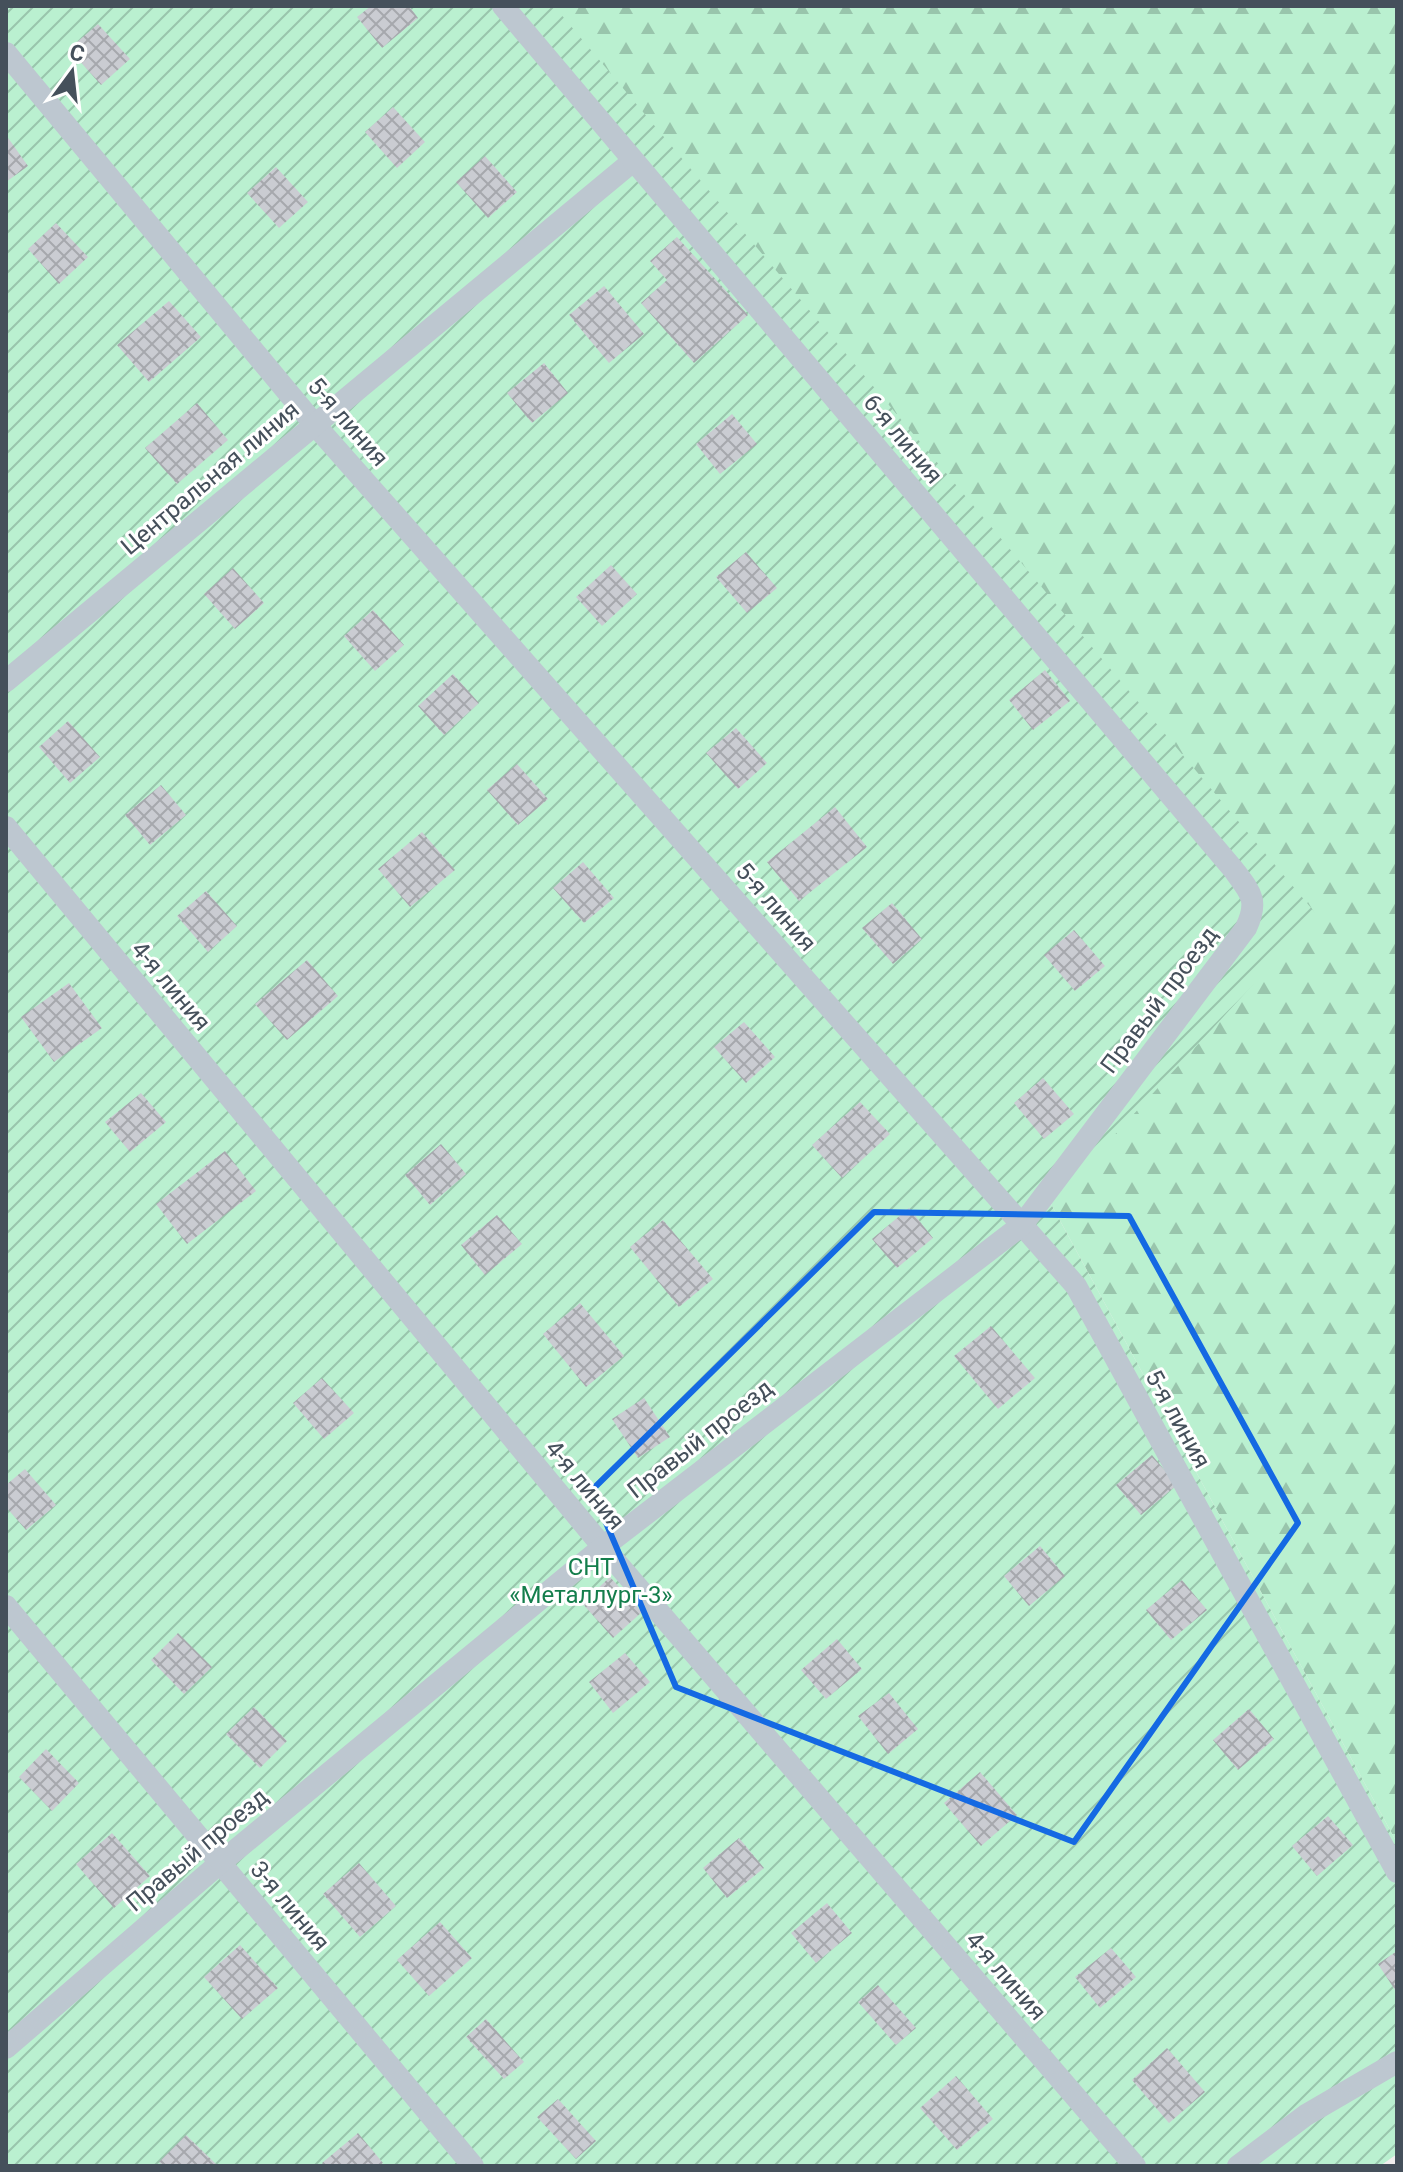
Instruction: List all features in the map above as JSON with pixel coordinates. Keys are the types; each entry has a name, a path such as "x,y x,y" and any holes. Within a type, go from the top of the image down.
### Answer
{"lane":[{"name":"6-я линия","path":"503,6 1233,869 1250,893 1254,910"},
{"name":"5-я линия","path":"6,53 315,425 1076,1286 1397,1872"},
{"name":"Центральная линия","path":"6,681 633,161"},
{"name":"4-я линия","path":"6,827 603,1547 1135,2166"},
{"name":"Правый проезд","path":"6,2048 220,1863 603,1547 1022,1225 1246,928 1254,910"},
{"name":"3-я линия","path":"6,1606 473,2166"},
{"path":"1238,2166 1306,2115 1397,2062"}],"highlighted area":[{"path":"874,1212 1129,1216 1298,1523 1074,1842 676,1687 592,1490"}],"green space":[{"name":"СНТ «Металлург-3»","path":"6,6 554,6 1317,915 1051,1204 1397,1843 1397,2154 1380,2166 6,2166"},
{"path":"554,6 1397,6 1397,1843 1051,1204"}],"building":[{"path":"371,6 409,6 418,18 382,48 357,17"},
{"path":"98,24 130,59 101,85 69,49"},
{"path":"393,107 425,142 397,168 365,132"},
{"path":"6,135 28,166 6,182"},
{"path":"485,156 517,192 488,218 456,182"},
{"path":"276,167 308,202 279,228 247,193"},
{"path":"56,223 88,257 59,284 28,249"},
{"path":"677,237 748,315 694,363 641,303 667,280 650,261"},
{"path":"604,286 644,334 609,363 569,315"},
{"path":"169,301 201,337 149,382 117,345"},
{"path":"544,363 568,393 532,423 507,393"},
{"path":"197,403 228,440 177,484 145,448"},
{"path":"732,414 757,444 720,474 696,444"},
{"path":"746,552 777,588 747,613 716,577"},
{"path":"611,565 637,594 602,626 576,597"},
{"path":"233,568 264,603 235,629 204,594"},
{"path":"373,610 404,645 375,671 344,636"},
{"path":"1045,670 1070,701 1033,730 1009,700"},
{"path":"453,674 479,703 444,735 418,706"},
{"path":"68,721 100,757 70,783 39,747"},
{"path":"736,728 767,763 738,789 706,753"},
{"path":"517,764 548,799 518,825 487,790"},
{"path":"161,785 186,815 150,845 125,815"},
{"path":"835,807 867,847 799,901 767,862"},
{"path":"422,832 455,870 410,907 378,869"},
{"path":"583,862 614,898 584,923 553,888"},
{"path":"206,891 237,926 208,952 177,916"},
{"path":"892,903 922,939 893,964 862,928"},
{"path":"1074,930 1105,966 1075,991 1044,955"},
{"path":"307,960 338,996 287,1040 255,1004"},
{"path":"69,983 102,1028 54,1062 21,1017"},
{"path":"744,1022 775,1057 746,1083 714,1047"},
{"path":"1043,1078 1074,1114 1044,1139 1014,1103"},
{"path":"141,1093 166,1122 130,1152 105,1122"},
{"path":"860,1102 890,1134 842,1178 812,1145"},
{"path":"441,1144 466,1174 430,1205 405,1175"},
{"path":"225,1151 256,1191 187,1244 156,1204"},
{"path":"909,1208 933,1238 897,1268 872,1239"},
{"path":"497,1215 522,1244 485,1275 461,1245"},
{"path":"663,1220 713,1279 679,1307 630,1247"},
{"path":"580,1303 624,1356 586,1387 543,1334"},
{"path":"991,1326 1035,1378 998,1409 954,1356"},
{"path":"322,1378 354,1413 324,1439 293,1403"},
{"path":"644,1398 670,1437 638,1458 612,1419"},
{"path":"1152,1455 1177,1485 1141,1515 1116,1485"},
{"path":"25,1469 56,1505 26,1530 6,1507 6,1485"},
{"path":"1040,1546 1065,1576 1029,1606 1004,1576"},
{"path":"610,1577 642,1612 613,1638 582,1603"},
{"path":"1182,1580 1207,1610 1171,1640 1146,1610"},
{"path":"178,1633 212,1667 184,1694 151,1660"},
{"path":"837,1639 862,1669 826,1699 801,1670"},
{"path":"625,1653 650,1682 613,1713 589,1682"},
{"path":"889,1693 918,1729 888,1754 858,1716"},
{"path":"254,1707 287,1741 260,1768 226,1734"},
{"path":"1249,1709 1274,1739 1238,1770 1213,1740"},
{"path":"46,1749 79,1783 52,1811 19,1777"},
{"path":"980,1772 1017,1815 981,1846 944,1803"},
{"path":"1328,1816 1353,1845 1317,1876 1292,1846"},
{"path":"112,1833 150,1876 114,1908 76,1864"},
{"path":"739,1838 764,1868 727,1898 703,1868"},
{"path":"359,1863 396,1906 360,1937 323,1894"},
{"path":"827,1903 852,1933 816,1963 791,1933"},
{"path":"440,1922 472,1958 429,1996 397,1960"},
{"path":"240,1945 278,1988 242,2019 204,1977"},
{"path":"1111,1948 1136,1977 1100,2008 1075,1977"},
{"path":"1397,1951 1397,1993 1378,1964"},
{"path":"878,1985 916,2028 896,2045 858,2002"},
{"path":"486,2019 524,2062 504,2079 466,2037"},
{"path":"1167,2048 1205,2092 1169,2123 1132,2080"},
{"path":"956,2076 993,2119 957,2150 920,2108"},
{"path":"558,2099 596,2141 576,2159 537,2117"},
{"path":"358,2133 383,2163 379,2166 324,2166 322,2163"},
{"path":"186,2135 218,2166 163,2166 159,2162"}]}
